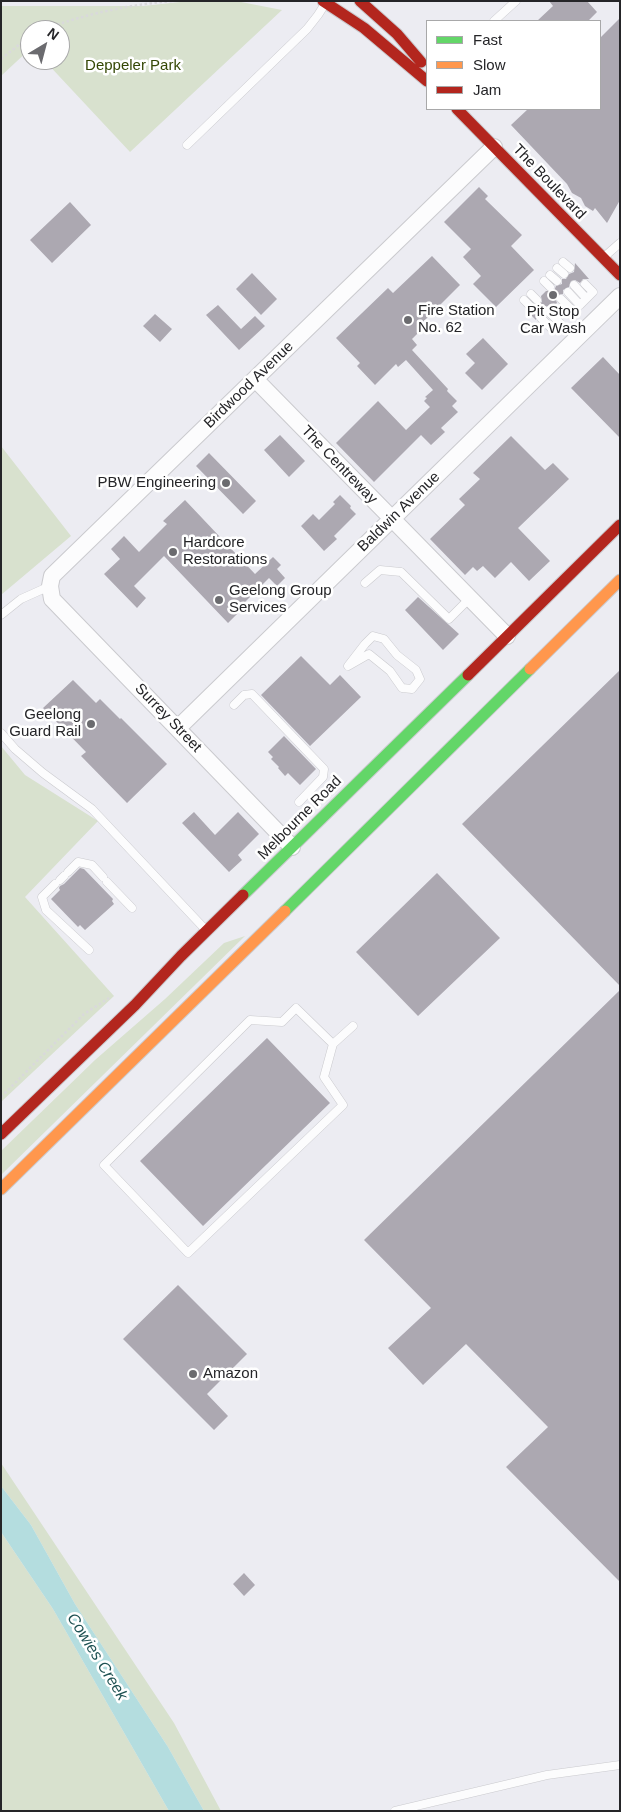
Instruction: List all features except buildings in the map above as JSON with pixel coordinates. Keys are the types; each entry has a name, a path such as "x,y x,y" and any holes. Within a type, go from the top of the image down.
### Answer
{"main road":[{"path":"360,1 401,38 426,70"},
{"path":"324,2 368,31 426,80"},
{"name":"The Boulevard","path":"459,110 620,275"},
{"name":"Melbourne Road","path":"1,1134 135,1005 206,931 620,524"},
{"path":"1,1189 462,738 620,580"},
{"path":"252,927 263,932"},
{"path":"135,1005 169,986"}],"street":[{"name":"Birdwood Avenue","path":"50,586 52,576 494,147"},
{"name":"Baldwin Avenue","path":"178,728 620,296"},
{"name":"The Centreway","path":"255,379 507,636"},
{"name":"Surrey Street","path":"50,586 52,599 292,847"}],"lane":[{"path":"495,20 516,1"},
{"path":"188,146 307,29 318,15 324,2"},
{"path":"603,259 620,243"},
{"path":"560,265 567,271"},
{"path":"550,275 557,281"},
{"path":"544,281 550,287"},
{"path":"568,292 580,304 593,292 585,284"},
{"path":"574,286 586,298"},
{"path":"531,294 537,300"},
{"path":"561,299 573,311"},
{"path":"524,300 530,307"},
{"path":"548,311 560,323"},
{"path":"541,318 553,330"},
{"path":"365,583 380,570 401,572 449,619 470,598"},
{"path":"1,615 21,599 50,586"},
{"path":"373,636 384,639 396,654 416,670 420,679 412,689 402,688 390,671 369,654 348,666 373,636"},
{"path":"234,705 244,695 252,694 324,770 324,777 299,802"},
{"path":"1,734 43,773 92,810 206,931"},
{"path":"88,950 46,910 42,897 78,862 92,866 132,908"},
{"path":"333,1044 296,1008 282,1022 250,1020 104,1165 188,1253 343,1105 324,1077 333,1044 353,1026"},
{"path":"396,1811 547,1775 620,1765"}],"path":[{"path":"70,21 108,10 172,1"},
{"path":"1,59 20,44"},
{"path":"1,1097 84,1014 109,998"}],"green space":[{"name":"Deppeler Park","path":"189,1 236,1 282,10 130,152 53,70 70,70 70,20 20,20 20,58 1,76 1,6 143,6"},
{"path":"1,446 71,536 1,595"},
{"path":"1,746 25,775 98,821 25,897 114,996 1,1102"},
{"path":"245,936 1,1175 1,1151 95,1060 165,999 224,943"},
{"path":"1,1463 174,1723 221,1811 204,1811 168,1747 75,1604 31,1525 1,1486"},
{"path":"1,1532 53,1609 169,1811 1,1811"}],"water":[{"name":"Cowies Creek","path":"1,1486 31,1525 75,1604 168,1747 204,1811 169,1811 53,1609 1,1532"}],"traffic: fast":[{"path":"285,911 530,669"},
{"path":"243,895 468,675"}],"traffic: slow":[{"path":"530,669 620,580"},
{"path":"1,1189 285,911"}],"traffic: jam":[{"path":"323,1 364,28 426,80"},
{"path":"360,1 397,34 421,62"},
{"path":"458,110 620,275"},
{"path":"468,675 620,525"},
{"path":"1,1134 135,1005 181,956 243,895"}],"place":[{"name":"Pit Stop Car Wash","path":"553,295"},
{"name":"Fire Station No. 62","path":"408,320"},
{"name":"PBW Engineering","path":"226,483"},
{"name":"Hardcore Restorations","path":"173,552"},
{"name":"Geelong Group Services","path":"219,600"},
{"name":"Geelong Guard Rail","path":"91,724"},
{"name":"Amazon","path":"193,1374"}]}
